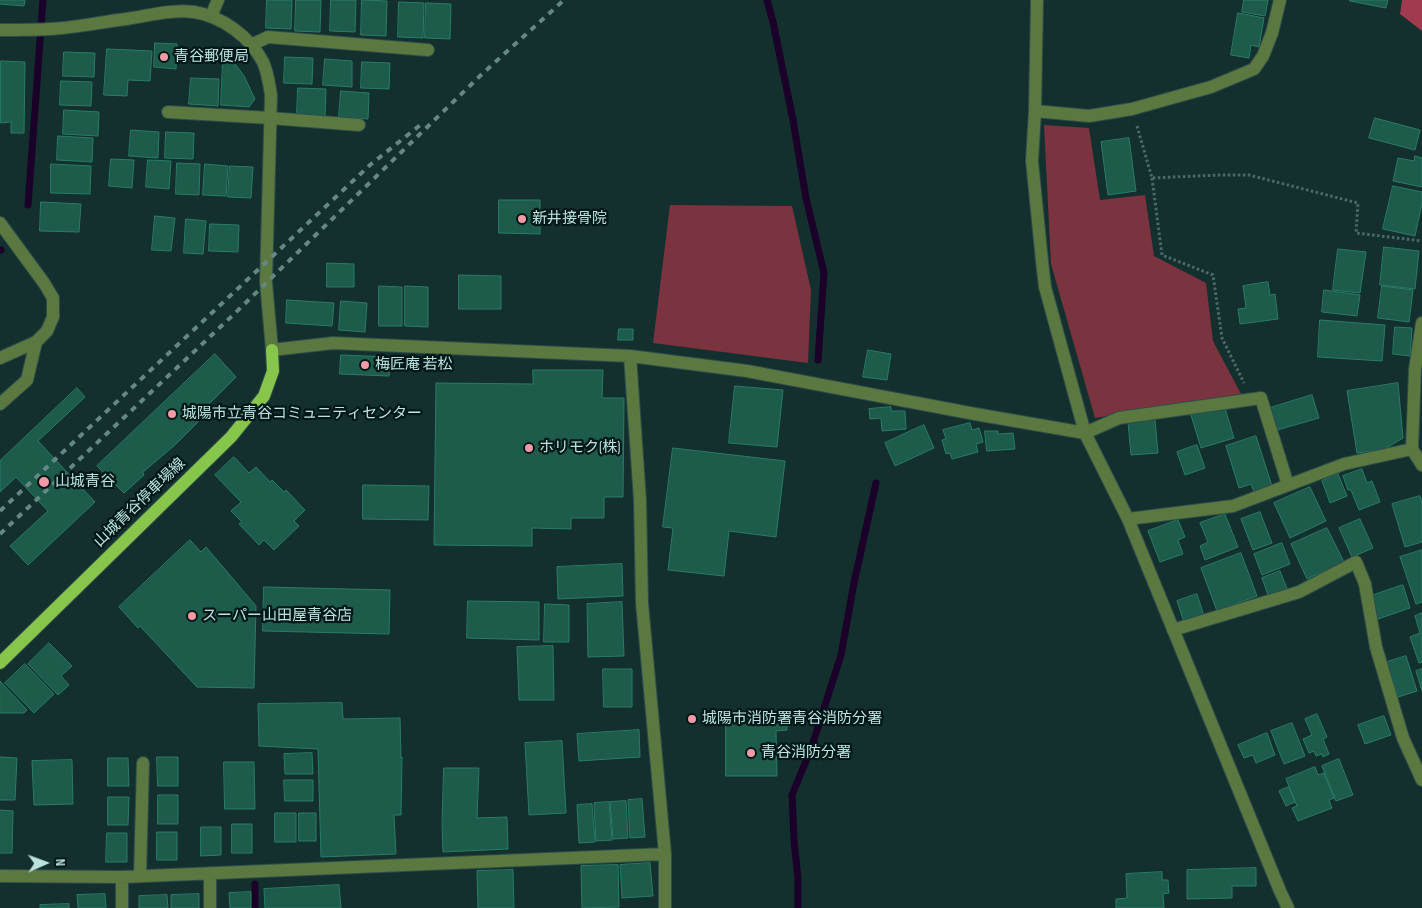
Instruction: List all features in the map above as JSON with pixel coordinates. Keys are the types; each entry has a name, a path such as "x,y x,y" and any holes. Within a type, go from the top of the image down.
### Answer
{"main road":[{"name":"山城青谷停車場線","path":"0,663 231,437 264,396 273,371 272,350"}],"street":[{"path":"211,16 218,0"},
{"path":"1037,0 1032,161 1045,286 1085,433 1128,519 1288,908"},
{"path":"1035,111 1089,116 1132,109 1212,87 1254,69 1263,56 1269,41 1280,0"},
{"path":"0,30 52,29 194,12 211,16 242,34 262,61 269,78 271,96 266,282 272,350 332,343 630,356 748,371 1085,433 1120,418 1261,398 1288,485"},
{"path":"251,45 268,37 428,50"},
{"path":"168,112 359,124"},
{"path":"0,223 53,298 53,317 47,330 36,342 0,358"},
{"path":"1422,323 1415,369 1412,449 1422,465"},
{"path":"0,404 27,380 36,342"},
{"path":"630,356 640,500 642,602 665,854 665,908"},
{"path":"1128,519 1233,506 1344,464 1412,449"},
{"path":"1173,630 1300,592 1356,562 1364,584 1376,647 1403,738 1422,780"},
{"path":"140,876 144,763"},
{"path":"0,876 122,877 665,854"},
{"path":"210,873 210,908"},
{"path":"122,877 122,908"}],"path":[{"path":"1132,109 1152,178 1162,255 1214,275 1222,338 1252,400"},
{"path":"1152,178 1249,175 1358,203 1356,233 1422,241"}],"shaded area":[{"path":"1402,0 1422,0 1422,31 1400,14"},
{"path":"1044,125 1089,128 1100,200 1145,195 1154,256 1206,283 1213,341 1241,394 1095,418 1051,264"},
{"path":"670,205 792,206 811,290 808,363 653,343"}],"building":[{"path":"0,0 25,0 24,6 0,4"},
{"path":"267,0 292,0 291,29 266,28"},
{"path":"296,0 321,0 320,32 295,31"},
{"path":"331,0 356,0 355,32 330,31"},
{"path":"362,0 387,1 386,36 361,35"},
{"path":"1244,0 1268,0 1265,16 1242,12"},
{"path":"1350,0 1388,0 1386,8"},
{"path":"399,2 424,3 423,38 398,37"},
{"path":"426,3 451,4 450,39 425,38"},
{"path":"1238,13 1264,18 1259,47 1251,45 1249,58 1231,55"},
{"path":"155,43 177,44 176,69 154,67"},
{"path":"107,49 152,51 150,81 128,80 127,96 104,95"},
{"path":"64,52 95,53 94,77 63,76"},
{"path":"285,57 313,58 312,84 284,83"},
{"path":"325,59 352,61 352,87 323,85"},
{"path":"1,61 25,62 24,133 11,133 11,122 1,123"},
{"path":"223,61 233,61 244,76 255,99 249,107 221,105"},
{"path":"362,62 390,63 389,89 361,88"},
{"path":"191,78 219,79 218,106 189,104"},
{"path":"61,81 92,82 91,106 60,105"},
{"path":"298,88 326,89 325,116 297,114"},
{"path":"341,91 369,93 368,119 339,117"},
{"path":"64,110 99,112 98,136 63,134"},
{"path":"1375,118 1420,130 1415,150 1369,138"},
{"path":"131,130 159,132 158,158 129,156"},
{"path":"166,132 194,133 193,159 165,158"},
{"path":"58,136 93,138 92,162 57,160"},
{"path":"1129,138 1136,191 1108,195 1101,142"},
{"path":"1415,156 1422,158 1422,187 1393,181 1398,158 1414,161"},
{"path":"111,159 134,160 132,188 109,186"},
{"path":"148,160 171,161 169,189 146,187"},
{"path":"177,163 200,164 199,195 176,194"},
{"path":"51,164 91,166 90,194 51,193"},
{"path":"205,164 228,166 226,196 203,195"},
{"path":"230,166 253,167 251,198 228,197"},
{"path":"1393,186 1422,192 1422,203 1415,236 1383,229"},
{"path":"499,200 540,200 540,234 499,233"},
{"path":"41,202 81,204 79,232 40,231"},
{"path":"155,216 175,218 171,251 152,250"},
{"path":"186,219 206,221 203,254 184,253"},
{"path":"210,224 239,225 238,252 209,251"},
{"path":"1384,247 1419,251 1415,289 1380,285"},
{"path":"1338,249 1366,252 1360,293 1333,290"},
{"path":"327,263 354,264 354,287 327,287"},
{"path":"459,275 501,276 501,309 459,309"},
{"path":"1268,282 1270,295 1275,294 1278,319 1240,324 1238,309 1246,308 1243,286"},
{"path":"379,286 402,287 402,326 379,326"},
{"path":"405,286 428,287 428,327 405,326"},
{"path":"1382,286 1413,290 1409,322 1378,318"},
{"path":"1324,290 1360,295 1357,316 1322,312"},
{"path":"287,300 334,303 332,326 286,323"},
{"path":"341,301 367,303 365,332 339,330"},
{"path":"1320,320 1385,325 1382,361 1318,357"},
{"path":"1395,327 1412,328 1410,356 1393,354"},
{"path":"619,329 633,329 633,340 618,340"},
{"path":"868,350 891,354 887,380 863,377"},
{"path":"215,354 236,377 209,404 212,406 197,423 175,445 143,472 144,475 124,493 97,466"},
{"name":"梅匠庵 若松","path":"341,355 390,357 389,376 340,374"},
{"name":"ホリモク(株)","path":"533,370 603,370 602,398 624,398 623,497 604,497 604,518 571,518 571,529 532,528 532,546 434,545 436,383 533,384"},
{"path":"1398,383 1403,438 1383,450 1357,453 1347,391"},
{"path":"735,386 783,390 777,447 729,443"},
{"path":"77,388 85,397 38,441 95,502 28,565 10,546 48,511 16,477 0,492 0,461"},
{"path":"1312,395 1319,418 1277,430 1270,408"},
{"path":"1224,405 1234,438 1201,448 1191,415"},
{"path":"891,407 891,411 905,411 906,429 882,431 881,418 870,419 869,409"},
{"path":"1155,420 1158,453 1131,455 1128,422"},
{"path":"970,423 972,430 979,428 983,442 976,444 978,452 952,459 950,453 946,454 942,440 946,439 943,430"},
{"path":"924,425 934,448 895,466 885,443"},
{"path":"985,431 998,431 998,434 1013,433 1015,449 987,451"},
{"path":"1256,436 1272,486 1254,492 1251,484 1239,488 1226,446"},
{"path":"1197,445 1205,468 1185,475 1177,452"},
{"path":"673,448 785,461 776,537 729,531 724,576 668,570 673,528 663,527"},
{"path":"234,457 249,473 256,467 270,482 272,480 284,492 286,490 305,510 294,521 299,526 274,550 264,540 259,545 239,524 242,522 231,511 241,502 215,475"},
{"path":"1362,469 1367,483 1372,481 1380,502 1359,510 1343,476"},
{"path":"1338,474 1347,496 1330,503 1322,481"},
{"path":"363,485 429,486 428,520 363,519"},
{"path":"1310,487 1326,521 1290,538 1274,503"},
{"path":"1420,496 1422,502 1422,542 1405,547 1392,504"},
{"path":"1260,512 1272,543 1253,550 1241,519"},
{"path":"1225,514 1238,547 1205,560 1200,546 1208,542 1200,523"},
{"path":"1360,519 1373,548 1352,557 1339,528"},
{"path":"1178,520 1185,537 1178,540 1183,554 1160,562 1148,531"},
{"path":"1327,528 1344,562 1307,579 1291,544"},
{"name":"スーパー山田屋青谷店","path":"190,540 201,552 206,547 256,606 254,688 197,687 140,626 138,628 119,607"},
{"path":"1282,543 1290,564 1262,575 1254,554"},
{"path":"1422,550 1422,602 1416,604 1400,557"},
{"path":"1241,553 1257,596 1217,611 1201,568"},
{"path":"622,564 623,596 558,599 557,567"},
{"path":"1280,571 1288,591 1269,598 1262,578"},
{"path":"1403,585 1410,608 1378,619 1371,596"},
{"path":"264,587 390,590 389,634 263,631"},
{"path":"1197,594 1204,616 1184,622 1177,601"},
{"path":"468,601 539,602 539,640 467,638"},
{"path":"622,602 624,656 588,657 587,604"},
{"path":"545,604 569,605 569,642 544,642"},
{"path":"1422,613 1422,662 1419,663 1410,637 1420,633 1415,616"},
{"path":"49,643 72,666 61,676 69,685 58,695 28,664"},
{"path":"553,646 554,700 519,700 517,647"},
{"path":"1406,656 1417,691 1398,697 1387,662"},
{"path":"25,664 54,694 34,713 5,683"},
{"path":"603,669 632,669 632,707 604,707"},
{"path":"1422,669 1422,691 1416,671"},
{"path":"0,681 27,710 24,713 0,713"},
{"path":"342,703 343,719 400,718 402,757 401,815 394,815 396,854 321,857 318,749 259,746 258,704"},
{"name":"青谷消防分署","path":"726,711 787,711 787,730 776,731 777,776 726,776"},
{"path":"1317,714 1327,737 1323,739 1329,754 1323,757 1322,754 1316,756 1314,751 1309,753 1303,739 1312,735 1305,719"},
{"path":"1384,716 1391,735 1365,744 1358,725"},
{"path":"1292,723 1305,756 1284,764 1271,731"},
{"path":"639,730 640,757 579,761 577,734"},
{"path":"1267,733 1275,755 1256,763 1253,755 1244,758 1238,745"},
{"path":"562,741 566,813 529,815 525,743"},
{"path":"312,753 313,774 285,774 284,754"},
{"path":"0,757 17,758 15,800 0,800"},
{"path":"157,757 178,757 178,786 158,786"},
{"path":"108,758 128,758 129,786 108,786"},
{"path":"1339,759 1353,795 1336,801 1322,766"},
{"path":"72,760 73,804 34,805 32,761"},
{"path":"224,762 254,762 255,809 225,809"},
{"path":"1315,767 1318,775 1324,773 1334,798 1329,800 1332,808 1298,821 1292,808 1297,806 1286,779"},
{"path":"444,768 479,768 477,818 507,817 508,849 443,852"},
{"path":"284,780 313,780 313,801 285,801"},
{"path":"1289,787 1295,802 1286,806 1279,791"},
{"path":"158,795 178,795 178,824 158,824"},
{"path":"108,797 129,797 128,825 108,825"},
{"path":"642,799 645,837 630,838 628,800"},
{"path":"626,801 628,838 613,839 610,802"},
{"path":"609,802 612,840 596,841 594,803"},
{"path":"592,804 595,842 579,843 577,805"},
{"path":"0,810 13,811 12,853 0,853"},
{"path":"275,813 296,813 296,842 275,842"},
{"path":"299,813 316,813 316,841 299,841"},
{"path":"232,824 252,824 252,853 232,853"},
{"path":"201,827 221,827 221,855 201,856"},
{"path":"157,832 177,832 177,860 157,860"},
{"path":"107,833 127,833 127,862 106,862"},
{"path":"650,863 653,896 622,898 620,865"},
{"path":"618,865 619,907 582,908 581,866"},
{"path":"1256,868 1256,886 1232,886 1232,898 1187,899 1187,870"},
{"path":"513,870 514,908 478,908 477,871"},
{"path":"1162,872 1162,880 1168,880 1169,893 1163,894 1164,908 1116,908 1116,899 1127,898 1126,874"},
{"path":"339,885 341,908 265,908 264,889"},
{"path":"251,892 251,908 230,908 229,893"},
{"path":"105,894 106,908 78,908 77,895"},
{"path":"199,894 199,908 171,908 171,895"},
{"path":"167,895 168,908 139,908 139,896"},
{"path":"69,904 69,908 40,908 40,905"}],"waterway":[{"path":"28,205 43,0"},
{"path":"767,0 793,120 806,198 824,273 818,360"},
{"path":"798,908 798,879 792,795 811,749 841,655 854,583 876,483"},
{"path":"255,884 255,908"}],"railway":[{"path":"0,534 232,316 482,74 564,0"},
{"path":"0,511 370,165 424,122"}],"place":[{"name":"青谷郵便局","path":"164,57"},
{"name":"新井接骨院","path":"522,219"},
{"name":"梅匠庵 若松","path":"365,365"},
{"name":"城陽市立青谷コミュニティセンター","path":"172,414"},
{"name":"ホリモク(株)","path":"529,448"},
{"name":"山城青谷","path":"44,482"},
{"name":"スーパー山田屋青谷店","path":"192,616"},
{"name":"城陽市消防署青谷消防分署","path":"692,719"},
{"name":"青谷消防分署","path":"751,753"}]}
